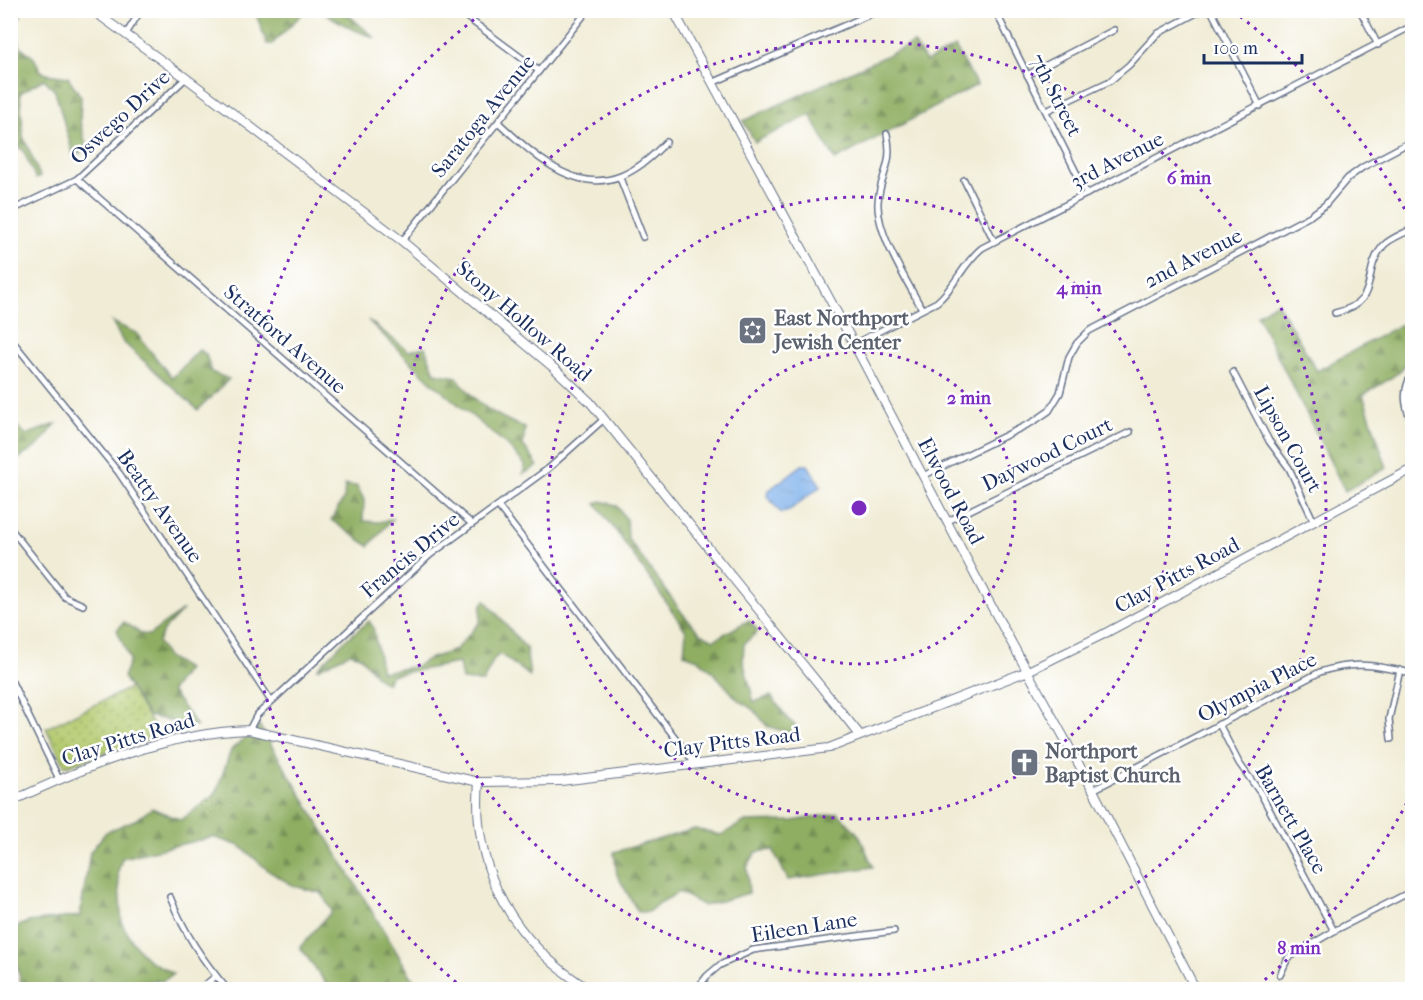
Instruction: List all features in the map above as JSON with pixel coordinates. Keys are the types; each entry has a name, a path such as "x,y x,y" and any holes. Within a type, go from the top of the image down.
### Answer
{"street":[{"name":"Stony Hollow Road","path":"92,10 402,241 582,394 860,735"},
{"path":"126,34 141,10"},
{"path":"457,10 540,71"},
{"name":"Saratoga Avenue","path":"402,241 588,10"},
{"name":"Elwood Road","path":"673,10 854,344 946,522 1093,790 1196,990"},
{"path":"712,83 880,10"},
{"name":"7th Street","path":"995,10 1087,194"},
{"path":"1046,111 1110,81 1129,65 1157,34 1202,10"},
{"path":"1210,10 1260,106"},
{"path":"1360,10 1378,45"},
{"name":"3rd Avenue","path":"854,344 937,302 948,293 972,256 994,241 1413,26"},
{"path":"1027,75 1114,30"},
{"name":"Oswego Drive","path":"10,211 77,179 186,78"},
{"path":"499,123 556,171 585,181 620,178 653,156 666,142"},
{"path":"887,134 891,150 878,201 879,219 885,238 922,309"},
{"name":"2nd Avenue","path":"923,476 1033,422 1049,411 1060,393 1069,357 1077,343 1089,331 1310,216 1325,205 1337,189 1355,172 1413,141"},
{"path":"620,178 643,237"},
{"name":"Stratford Avenue","path":"77,179 472,524"},
{"path":"964,180 994,241"},
{"path":"1335,313 1353,309 1364,298 1378,252 1386,242 1413,229"},
{"name":"Beatty Avenue","path":"10,338 119,473 271,701"},
{"name":"Lipson Court","path":"1233,372 1269,441 1289,468 1314,522"},
{"path":"1413,374 1405,390 1408,413 1413,422"},
{"name":"Francis Drive","path":"249,730 257,715 271,701 430,555 549,468 604,419"},
{"name":"Daywood Court","path":"946,522 1130,432"},
{"name":"Clay Pitts Road","path":"10,802 59,779 185,736 220,731 249,730 479,782 561,782 829,748 1028,671 1413,470"},
{"path":"498,506 696,765"},
{"path":"10,528 65,597 83,605"},
{"name":"Olympia Place","path":"1093,790 1299,682 1337,666 1367,664 1413,673"},
{"path":"1391,739 1389,718 1400,670"},
{"path":"10,678 59,779"},
{"name":"Barnett Place","path":"1219,724 1239,763 1262,794 1334,931"},
{"path":"479,782 477,803 482,845 496,889 519,927 547,958 590,990"},
{"path":"1280,975 1288,958 1334,931 1413,891"},
{"path":"170,897 187,935 228,990"},
{"name":"Eileen Lane","path":"696,990 720,965 753,950 894,931"},
{"path":"199,990 216,976"}],"green space":[{"path":"11,10 23,11 15,26 20,46 34,58 41,71 46,74 68,77 81,97 80,122 87,148 74,157 55,91 44,79 20,93 23,136 40,176 36,179 23,150 13,145 11,147"},
{"path":"255,10 305,11 272,44 267,44"},
{"path":"321,11 344,11 375,38 350,28"},
{"path":"914,43 926,62 955,47 977,85 835,160 810,115 755,142 743,121"},
{"path":"1277,302 1317,371 1405,322 1411,349 1408,359 1396,375 1363,395 1387,468 1345,491 1257,315"},
{"path":"368,320 409,351 425,347 435,373 457,377 471,395 487,408 525,428 523,445 538,466 523,474 525,465 508,446 430,381"},
{"path":"112,322 136,333 172,378 199,350 206,354 211,372 229,379 198,410 123,342"},
{"path":"10,405 13,405 12,422 26,435 56,424 38,446 18,459 11,450"},
{"path":"345,485 357,486 364,500 363,521 379,522 392,519 369,546 331,520 344,498"},
{"path":"601,501 616,505 627,520 628,539 683,614 700,633 714,640 749,620 758,631 744,644 743,660 754,702 771,696 796,726 793,734 767,726 755,711 737,699 713,672 698,659 684,654 686,631 596,504"},
{"path":"485,600 526,648 530,676 500,654 494,659 483,682 462,680 459,663 391,675 387,684 378,678 360,656 350,653 317,669 344,641 369,621 373,627 382,672 417,666 426,660 455,650 480,622 481,606"},
{"path":"183,610 163,631 158,642 166,656 187,669 171,691 197,726 182,726 169,720 148,716 123,677 130,660 117,630 124,622 142,634 149,635"},
{"path":"130,688 160,736 65,766 46,728"},
{"path":"259,725 419,989 330,989 300,947 332,911 321,893 294,886 270,872 240,846 213,837 122,858 118,872 122,924 147,959 173,974 163,981 120,981 113,989 86,987 83,990 22,989 10,929 28,922 80,916 90,852 106,832 137,819 152,808 181,820 216,793 231,750"},
{"path":"838,813 859,835 873,867 788,880 773,850 756,852 747,867 749,893 704,906 679,892 648,912 638,912 617,875 614,852 695,829 721,835 744,822 793,821"}],"water":[{"path":"802,465 808,465 821,486 787,512 781,513 767,496 768,491"}],"place":[{"name":"East Northport Jewish Center","path":"753,330"},
{"name":"Northport Baptist Church","path":"1024,763"}]}
